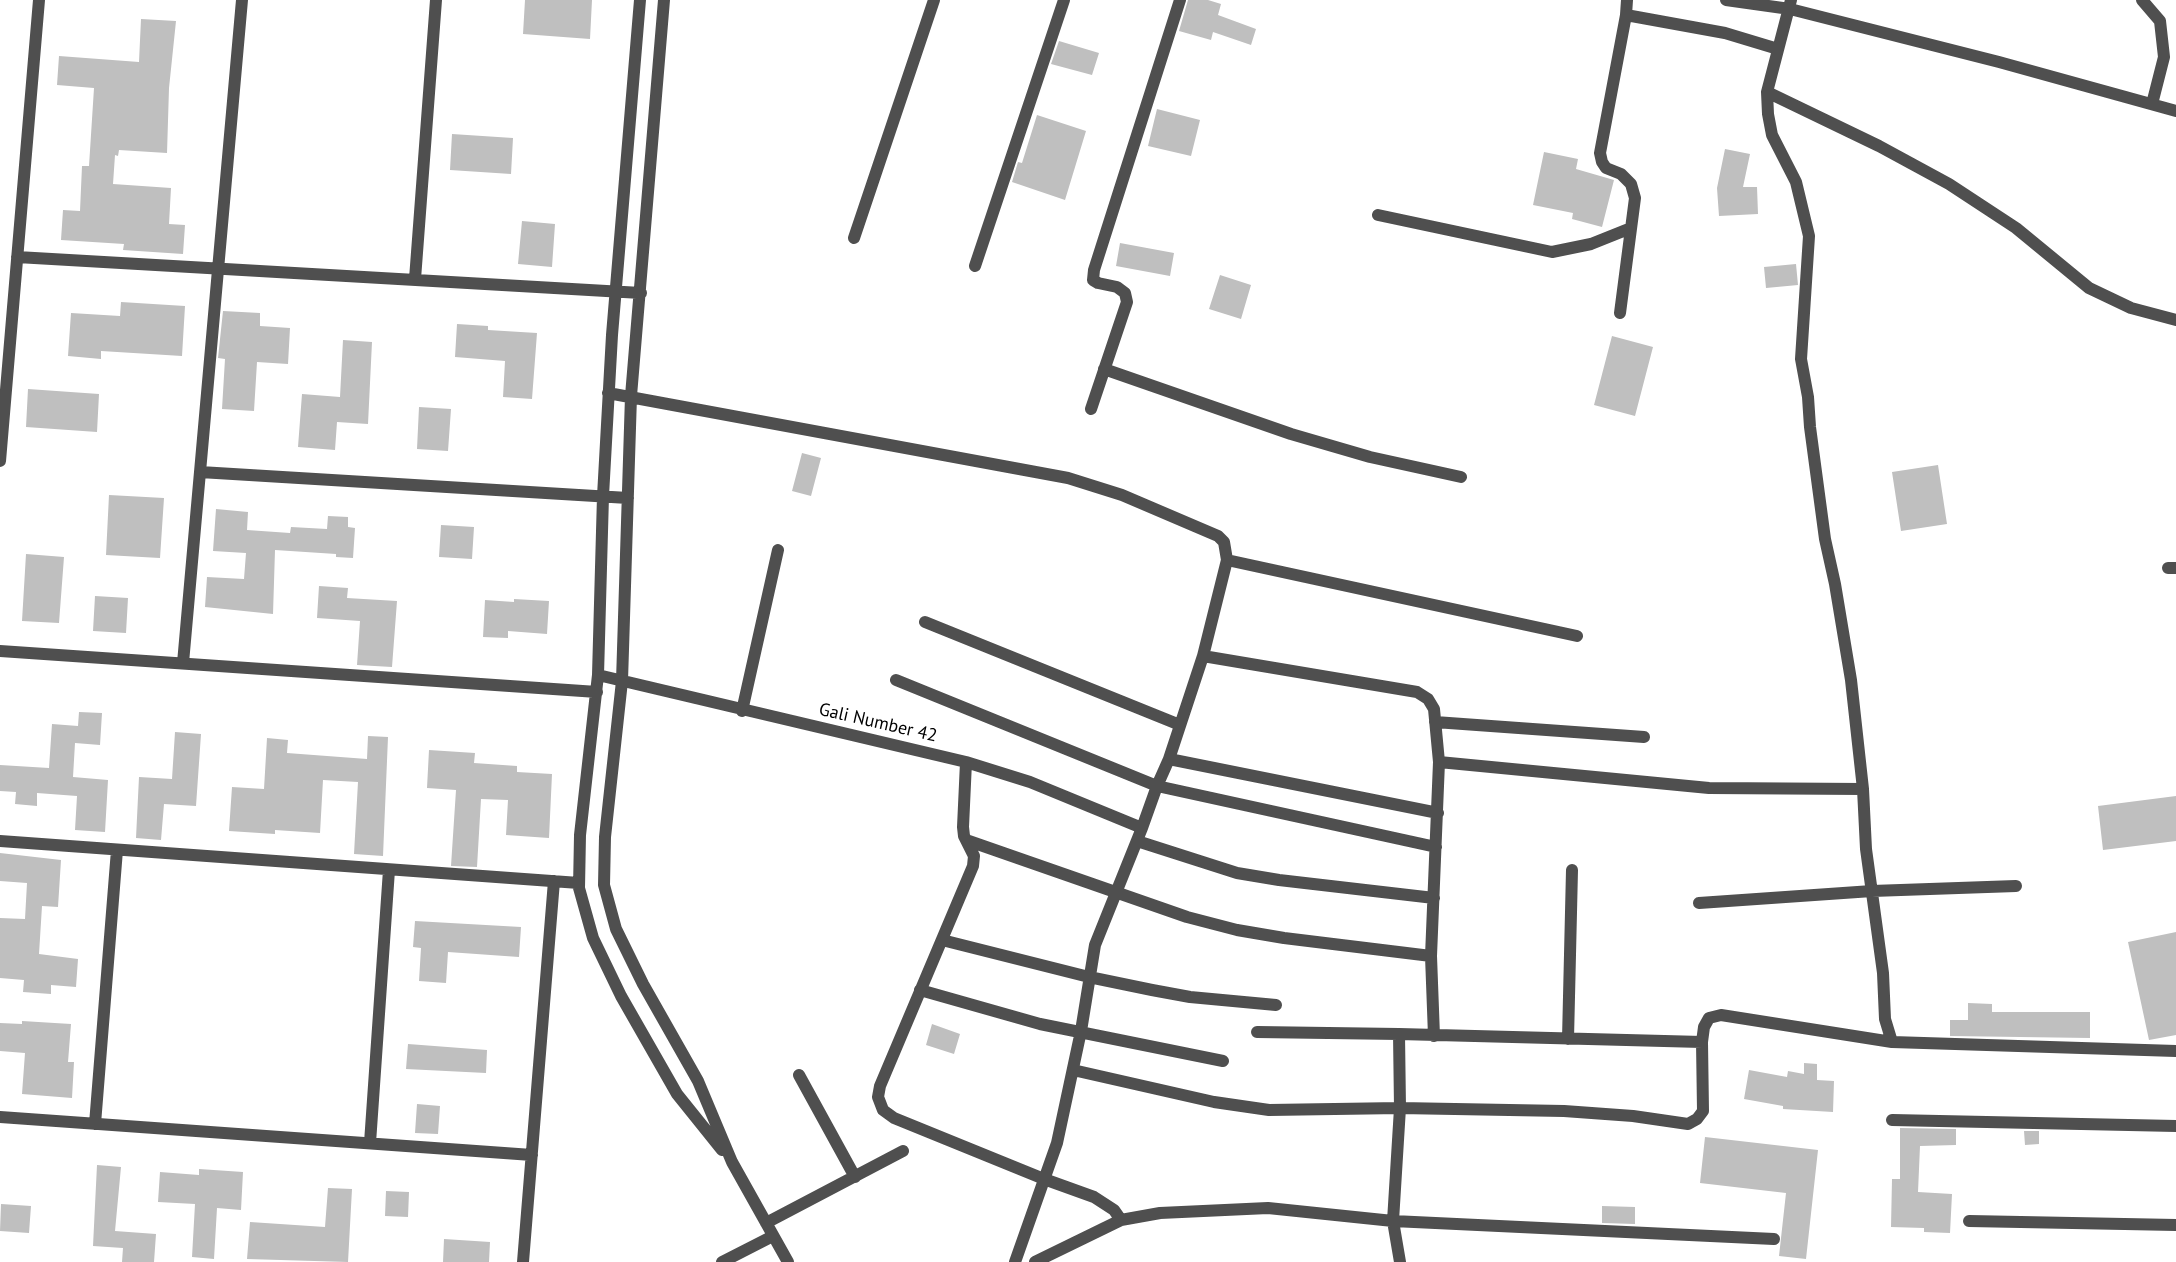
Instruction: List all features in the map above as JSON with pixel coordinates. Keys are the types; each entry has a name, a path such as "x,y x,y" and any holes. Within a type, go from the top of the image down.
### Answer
{"street":[{"path":"0,461 39,0"},
{"path":"183,664 242,0"},
{"path":"414,279 436,0"},
{"path":"640,0 608,393 598,675 580,835 580,882 593,938 621,996 676,1094 732,1162"},
{"path":"664,0 631,396 622,681 604,837 604,885 616,929 643,984 698,1081 732,1162 788,1262"},
{"path":"854,238 934,0"},
{"path":"975,266 1064,0"},
{"path":"1091,409 1127,302 1124,293 1117,287 1098,284 1093,280 1094,270 1180,0"},
{"path":"1620,313 1635,198 1631,184 1621,174 1606,168 1600,153 1626,15 1627,0"},
{"path":"1726,0 1791,5 2176,111"},
{"path":"2142,0 2160,21 2164,56 2152,104"},
{"path":"1791,5 1767,92 1768,114 1772,135 1796,182 1809,236 1801,359 1808,397 1825,539 1846,645 1863,789 1866,849 1883,973 1886,1019 1892,1042"},
{"path":"1626,15 1725,33 1778,49"},
{"path":"1767,92 1879,146 1949,184 2016,228 2089,288 2131,308 2176,320"},
{"path":"1378,215 1552,252 1591,244 1631,228"},
{"path":"17,257 616,290 641,293"},
{"path":"1104,369 1290,434 1370,457 1461,477"},
{"path":"608,393 1068,478 1122,495 1218,536 1224,542 1227,560 1203,656 1169,759 1095,945 1081,1031 1057,1143 1015,1262"},
{"path":"200,472 628,498"},
{"path":"742,711 778,550"},
{"path":"1227,560 1577,636"},
{"path":"925,622 1180,725"},
{"path":"0,651 597,692"},
{"path":"1203,656 1417,692 1428,699 1434,710 1439,762 1431,956 1434,1036"},
{"name":"Gali Number 42","path":"598,675 742,711 966,762 1030,782 1140,835 1209,864 1262,877 1434,898"},
{"path":"896,680 1157,786 1436,847"},
{"path":"1435,722 1644,737"},
{"path":"1169,759 1438,813"},
{"path":"966,762 963,827 966,840 974,856 973,866 880,1086 878,1097 884,1110 894,1118 1044,1180 1106,1203 1121,1220"},
{"path":"1439,762 1709,788 1863,789"},
{"path":"966,840 1187,917 1238,930 1284,938 1431,956"},
{"path":"0,841 388,870 580,882"},
{"path":"95,1124 116,850"},
{"path":"370,1143 388,870"},
{"path":"1568,1038 1572,870"},
{"path":"523,1262 554,881"},
{"path":"1699,903 1872,891 2016,886"},
{"path":"942,940 1089,977 1190,997 1276,1005"},
{"path":"920,990 999,1014 1223,1061"},
{"path":"1073,1070 1204,1100 1269,1110 1400,1108 1564,1111 1633,1116 1688,1124 1697,1119 1703,1111 1702,1042 1704,1027 1709,1018 1721,1015 1892,1042 2176,1051"},
{"path":"1258,1032 1702,1042"},
{"path":"1399,1034 1400,1108 1393,1220 1400,1262"},
{"path":"799,1075 855,1177"},
{"path":"0,1117 532,1155"},
{"path":"1892,1120 2176,1126"},
{"path":"766,1223 903,1151"},
{"path":"1035,1262 1121,1220 1160,1213 1268,1208 1393,1220 1774,1240"},
{"path":"1969,1220 2176,1225"},
{"path":"722,1262 773,1236"}],"building":[{"path":"525,0 592,0 590,39 523,34"},
{"path":"1188,0 1208,0 1221,4 1218,15 1256,29 1251,45 1213,32 1211,40 1179,31"},
{"path":"141,19 176,21 169,88 167,153 119,150 118,156 115,155 113,184 171,188 169,224 185,225 183,254 123,250 124,244 61,240 63,210 80,211 82,166 89,166 94,88 57,85 59,56 139,62"},
{"path":"1059,41 1099,53 1092,75 1051,64"},
{"path":"1157,109 1200,120 1191,156 1148,146"},
{"path":"1037,115 1086,131 1065,200 1012,182 1018,162 1022,163"},
{"path":"452,134 513,138 511,174 450,170"},
{"path":"1725,149 1750,154 1743,187 1757,187 1758,214 1719,216 1717,188"},
{"path":"1544,152 1578,159 1576,169 1614,180 1602,227 1572,219 1573,213 1533,205"},
{"path":"522,221 555,224 552,267 518,264"},
{"path":"1120,243 1174,253 1170,276 1116,266"},
{"path":"1796,264 1798,285 1766,288 1764,267"},
{"path":"1220,275 1251,285 1241,319 1209,309"},
{"path":"121,302 185,306 182,356 101,351 101,359 68,356 71,313 120,316"},
{"path":"223,311 260,313 260,326 290,328 288,364 257,362 254,411 222,409 225,359 218,358"},
{"path":"457,324 488,326 488,330 537,333 532,399 503,397 505,361 455,357"},
{"path":"1612,336 1653,347 1635,416 1594,405"},
{"path":"343,340 372,342 368,424 337,422 335,450 298,447 302,394 340,397"},
{"path":"28,389 99,394 97,432 26,427"},
{"path":"419,407 451,409 448,451 417,449"},
{"path":"802,453 821,458 811,496 792,491"},
{"path":"1938,465 1947,524 1901,531 1892,472"},
{"path":"109,495 164,498 160,558 106,555"},
{"path":"216,509 248,512 247,530 290,533 291,527 327,529 328,516 348,517 348,527 355,528 353,558 336,557 336,554 275,550 273,614 205,607 207,577 244,579 246,553 213,551"},
{"path":"441,525 474,527 472,559 439,557"},
{"path":"26,554 64,557 59,623 22,621"},
{"path":"319,586 348,588 347,598 397,601 392,667 357,665 360,621 317,618"},
{"path":"95,596 128,598 126,633 93,631"},
{"path":"514,599 549,601 547,634 508,631 508,638 483,637 485,600 514,602"},
{"path":"79,712 102,713 100,745 75,743 73,777 108,780 105,832 75,830 77,796 37,793 37,806 15,804 16,792 0,791 0,765 49,768 52,724 78,726"},
{"path":"175,732 201,734 196,806 164,804 161,840 136,838 139,777 172,779"},
{"path":"368,736 388,737 383,856 354,854 358,782 323,780 320,833 275,830 275,834 229,831 232,787 264,789 267,738 288,740 287,753 367,759"},
{"path":"429,750 475,753 474,763 517,766 517,772 552,774 549,838 506,835 508,800 481,799 477,867 451,866 456,790 427,788"},
{"path":"2176,796 2176,841 2103,850 2098,806"},
{"path":"0,853 61,860 58,907 42,906 39,954 78,959 76,987 51,985 51,994 23,992 24,980 0,978 0,918 25,919 27,883 0,881"},
{"path":"415,921 521,927 519,957 448,952 446,983 419,981 421,948 413,947"},
{"path":"2176,932 2176,1035 2149,1040 2128,942"},
{"path":"1968,1003 1992,1004 1992,1012 2090,1012 2090,1038 1950,1036 1950,1020 1968,1020"},
{"path":"22,1021 71,1024 68,1062 74,1062 72,1098 22,1094 25,1053 0,1051 0,1023 22,1024"},
{"path":"932,1024 960,1034 954,1054 926,1045"},
{"path":"408,1044 487,1050 486,1073 406,1069"},
{"path":"1804,1063 1817,1064 1817,1080 1834,1081 1833,1112 1783,1109 1783,1106 1744,1099 1749,1070 1787,1077 1788,1071 1804,1074"},
{"path":"417,1104 440,1106 438,1134 415,1133"},
{"path":"1900,1128 1956,1129 1956,1145 1920,1146 1918,1192 1952,1194 1950,1233 1924,1232 1924,1228 1891,1227 1892,1179 1900,1179"},
{"path":"2024,1131 2039,1131 2039,1144 2025,1145"},
{"path":"1705,1137 1818,1150 1806,1259 1779,1256 1786,1193 1700,1183"},
{"path":"97,1165 121,1167 115,1231 156,1234 154,1262 122,1262 123,1248 93,1246"},
{"path":"199,1169 243,1172 241,1210 217,1208 214,1259 192,1257 195,1204 158,1202 160,1172 199,1175"},
{"path":"328,1188 352,1189 348,1262 247,1259 250,1222 325,1227"},
{"path":"386,1191 409,1192 408,1217 385,1216"},
{"path":"1,1204 31,1206 29,1233 0,1231"},
{"path":"1602,1206 1635,1207 1635,1224 1602,1223"},
{"path":"444,1239 490,1242 489,1262 443,1262"}]}
